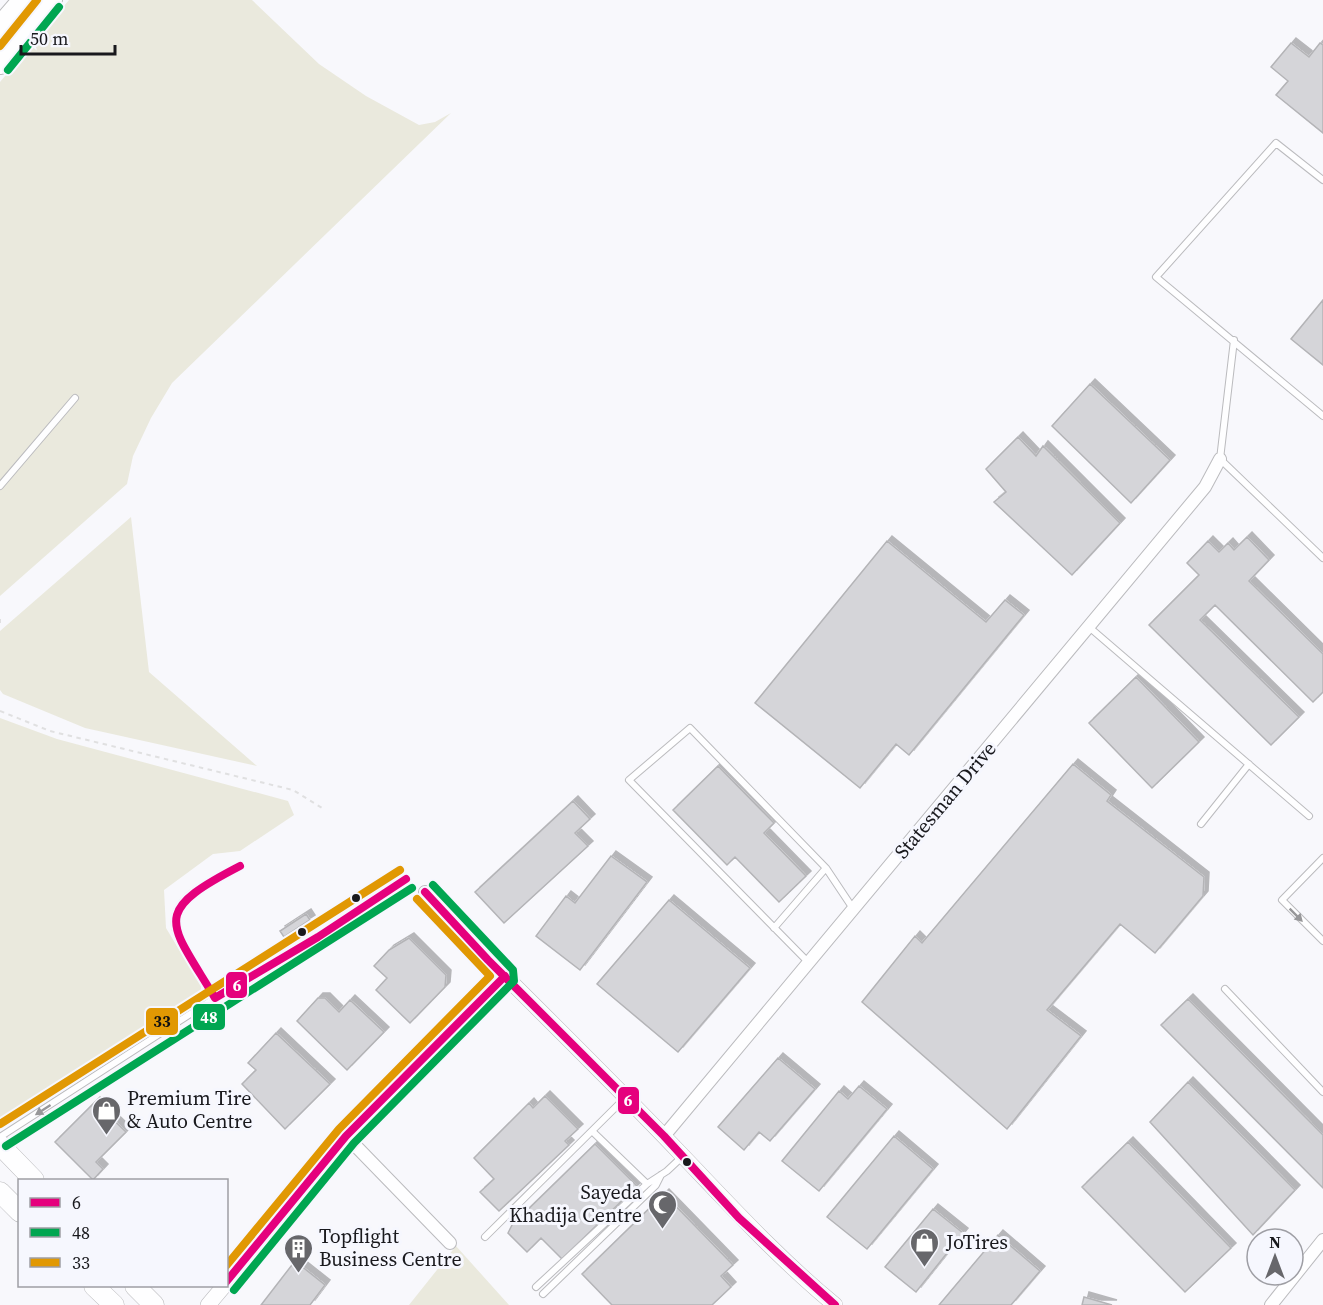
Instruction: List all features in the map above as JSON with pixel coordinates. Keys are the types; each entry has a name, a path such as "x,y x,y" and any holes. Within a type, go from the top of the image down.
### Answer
{"highway":[{"path":"0,28 24,0"},
{"path":"0,63 51,0"}],"main road":[{"path":"0,1145 33,1179"},
{"path":"0,1192 18,1210"},
{"path":"95,1287 114,1305"},
{"path":"136,1287 154,1305"}],"street":[{"name":"Statesman Drive","path":"664,1136 810,964 1205,487 1220,459"},
{"path":"425,892 664,1136 739,1218 796,1272 836,1305"},
{"path":"228,1282 346,1136 505,976"},
{"path":"346,1136 450,1243"},
{"path":"1271,1305 1323,1240"},
{"path":"208,1305 223,1287"}],"lane":[{"path":"1323,180 1276,142 1156,277 1323,416"},
{"path":"1234,340 1220,459 1323,558"},
{"path":"0,486 75,398"},
{"path":"1089,627 1309,816"},
{"path":"810,964 629,780 690,728 826,868 854,911"},
{"path":"1201,824 1249,764"},
{"path":"1323,858 1282,900 1323,941"},
{"path":"215,998 177,934 174,913 186,898 240,866"},
{"path":"774,928 826,868"},
{"path":"0,1137 215,998 318,937 405,879"},
{"path":"1225,989 1323,1092"},
{"path":"485,1237 625,1098"},
{"path":"592,1131 647,1184"},
{"path":"536,1287 647,1184 661,1175 682,1155"},
{"path":"543,1294 656,1185 661,1175"}],"path":[{"path":"0,711 50,731 293,790 322,808"}],"shaded area":[{"path":"69,0 252,0 319,64 366,96 419,125 435,122 451,113 172,383 151,418 133,456 127,484 0,596 0,82"},
{"path":"131,517 149,672 257,766 85,728 3,694 0,690 0,631"},
{"path":"0,718 57,739 288,801 294,815 240,851 213,854 164,890 166,928 201,986 201,997 13,1118 0,1117"},
{"path":"456,1246 509,1305 409,1305"}],"building":[{"path":"1291,43 1309,57 1320,43 1323,45 1323,133 1276,95 1288,81 1271,67"},
{"path":"1323,300 1323,365 1291,339"},
{"path":"1090,384 1170,460 1131,503 1052,426"},
{"path":"1018,437 1036,456 1043,446 1120,523 1072,575 994,502 1006,492 986,469"},
{"path":"1247,537 1269,560 1249,581 1323,654 1323,692 1313,702 1215,605 1200,620 1299,717 1271,745 1149,625 1199,575 1187,563 1208,541 1219,552 1228,543 1234,550"},
{"path":"887,541 986,622 1005,600 1024,615 909,755 896,744 860,788 755,703"},
{"path":"1136,677 1199,742 1152,788 1089,723"},
{"path":"1073,764 1111,795 1107,801 1204,877 1203,896 1155,953 1120,924 1047,1010 1081,1036 1007,1129 862,1002 915,936 922,943"},
{"path":"718,766 774,823 764,833 806,876 779,902 735,857 727,865 673,810"},
{"path":"573,801 590,819 575,833 588,846 504,923 475,892"},
{"path":"611,856 647,882 580,970 536,936 566,896 575,903"},
{"path":"669,900 750,968 678,1052 597,984"},
{"path":"306,914 310,920 284,937 280,931"},
{"path":"409,938 446,975 445,987 410,1023 376,990 387,978 374,966 389,950"},
{"path":"318,998 325,998 339,1012 350,1000 384,1032 347,1070 297,1021"},
{"path":"1188,999 1323,1135 1323,1188 1161,1025"},
{"path":"276,1033 330,1084 285,1129 242,1084 256,1070 248,1063"},
{"path":"778,1058 815,1089 770,1141 759,1132 744,1150 718,1127"},
{"path":"1188,1082 1295,1190 1260,1227 1246,1227 1150,1122"},
{"path":"859,1086 887,1109 819,1191 782,1161 839,1091 848,1099"},
{"path":"545,1096 578,1129 565,1141 569,1145 499,1211 480,1192 494,1179 474,1158 529,1103 533,1108"},
{"path":"95,1102 126,1132 96,1162 103,1169 94,1179 55,1142"},
{"path":"894,1136 933,1169 867,1249 827,1217"},
{"path":"1128,1142 1231,1248 1185,1292 1082,1187"},
{"path":"595,1144 637,1186 562,1259 541,1238 527,1252 508,1233 512,1225"},
{"name":"Sayeda Khadija Centre","path":"664,1194 733,1265 721,1276 731,1287 712,1305 612,1305 582,1274"},
{"path":"933,1209 963,1233 916,1292 885,1267"},
{"path":"998,1235 1040,1271 1011,1305 939,1305"},
{"name":"Topflight Business Centre","path":"295,1261 325,1285 310,1305 261,1305"},
{"path":"1084,1297 1112,1305 1082,1305"}],"transit line":[{"name":"33","path":"0,46 37,0"},
{"name":"48","path":"8,70 59,7"},
{"name":"6","path":"240,866 191,896 180,908 176,921 179,935 187,951 215,998 318,937 406,879"},
{"name":"33","path":"0,1124 400,870"},
{"name":"48","path":"234,1290 354,1143 514,981 513,970 433,885"},
{"name":"48","path":"6,1146 412,888"},
{"name":"6","path":"425,892 488,960 664,1136 739,1218 835,1305"},
{"name":"33","path":"228,1264 339,1129 490,976 417,899"},
{"name":"6","path":"228,1280 346,1136 505,976"}],"place":[{"name":"Premium Tire & Auto Centre","path":"106,1136"},
{"name":"Sayeda Khadija Centre","path":"663,1230"},
{"name":"JoTires","path":"925,1268"},
{"name":"Topflight Business Centre","path":"298,1274"}]}
